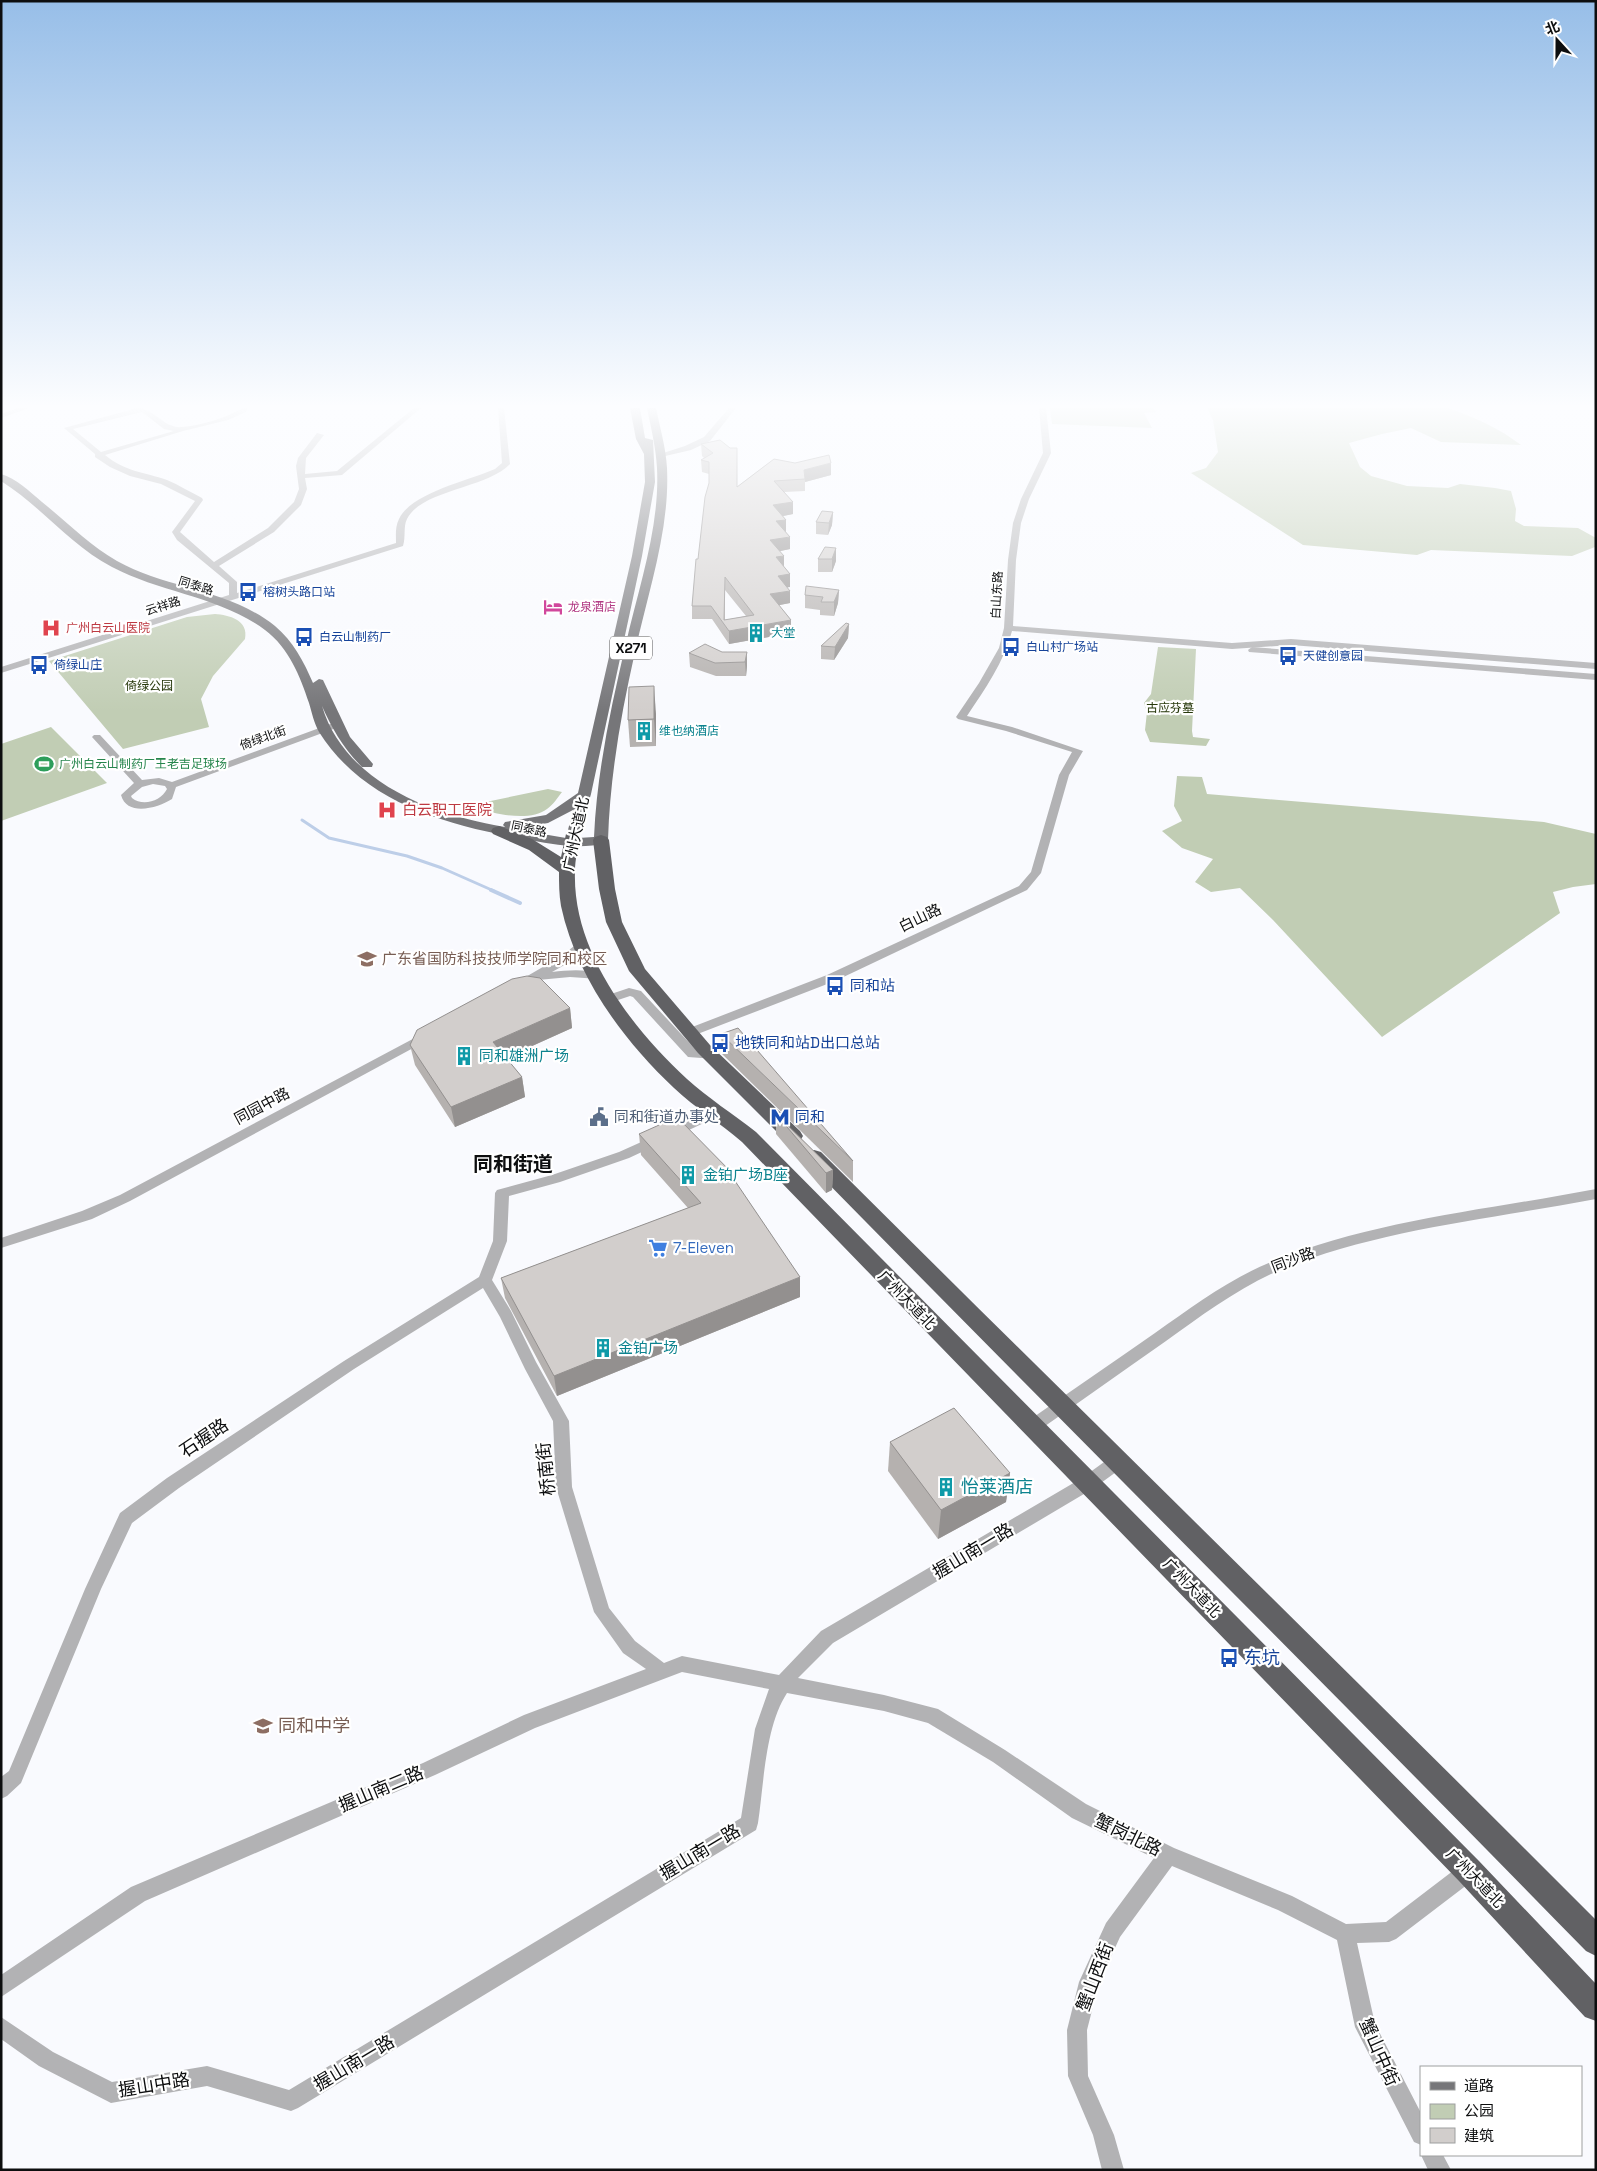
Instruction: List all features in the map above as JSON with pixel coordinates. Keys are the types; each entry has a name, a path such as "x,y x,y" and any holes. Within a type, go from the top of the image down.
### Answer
{"highway":[{"path":"504,828 552,856 566,870"},
{"name":"广州大道北","path":"572,840 566,870 568,902 582,945 595,976 608,999 638,1036 678,1081 749,1137 1469,1871 1596,2006"},
{"name":"广州大道北","path":"602,840 610,906 624,945 649,986 711,1056 762,1104 1063,1405 1117,1462 1311,1652 1596,1941"}],"main road":[{"name":"同泰路","path":"44,509 107,560 147,579 225,601"},
{"name":"同泰路","path":"56,509 98,544 125,562 150,573 209,589 225,601 265,624 293,652 330,728 340,754 365,776 383,788 429,810 504,828 572,840 602,840"},
{"name":"广州大道北","path":"572,840 598,732 645,509"},
{"name":"广州大道北","path":"602,840 603,798 614,732 654,540 659,509"},
{"path":"598,732 614,732"},
{"path":"504,828 553,818 584,794"}],"street":[{"path":"192,509 176,532 180,538 233,582 225,601"},
{"path":"214,566 271,530 291,509"},
{"path":"225,601 400,544 400,526 405,515 411,509"},
{"name":"白山东路","path":"1022,509 1017,523 1012,560 1008,628 1003,648 961,718 1009,729 1078,751"},
{"name":"云祥路","path":"1,670 225,601"},
{"name":"云祥路","path":"1,675 225,601"},
{"path":"1008,628 1232,646 1291,642 1596,666"},
{"path":"1232,646 1248,650 1596,678"},
{"name":"倚绿北街","path":"170,786 330,728"},
{"path":"97,737 140,784"},
{"name":"白山路","path":"691,1032 831,978 1023,888 1032,879 1038,868 1064,775 1078,751"},
{"path":"160,781 170,786 171,793 163,801 141,805 129,802 126,795 132,788 140,784 160,781"},
{"path":"513,989 564,960 582,945"},
{"path":"531,980 570,973 595,976"},
{"path":"608,999 629,992 637,994 692,1054 711,1056"},
{"name":"同园中路","path":"1,1243 87,1215 125,1198 436,1030"},
{"path":"485,1280 500,1241 502,1193 554,1179 624,1154 717,1112"},
{"name":"同沙路","path":"1033,1426 1211,1302 1255,1276 1292,1260 1353,1240 1404,1228 1479,1213 1596,1194"},
{"name":"桥南街","path":"485,1280 506,1315 530,1365 561,1421 564,1487 602,1612 629,1646 663,1672"},
{"name":"石握路","path":"1,1790 15,1777 93,1589 126,1518 173,1483 349,1365 485,1280"},
{"name":"握山南一路","path":"291,2101 749,1823 766,1723 772,1701 812,1650 827,1637 1088,1483 1117,1462"},
{"name":"握山南二路","path":"1,1987 138,1894 420,1773 530,1721 682,1664 783,1685"},
{"name":"蟹岗北路","path":"783,1685 884,1703 932,1715 999,1756 1079,1811 1168,1855 1285,1903 1345,1934 1389,1932 1469,1871"},
{"name":"蟹山西街","path":"1113,2170 1103,2136 1078,2076 1076,2030 1090,1982 1113,1930 1168,1855"},
{"name":"蟹山中街","path":"1345,1934 1365,2027 1420,2133"},
{"name":"握山中路","path":"1,2027 46,2059 111,2093 207,2076 291,2101"},
{"path":"1433,2156 1440,2170"}],"green space":[{"path":"1247,509 1516,509 1515,521 1524,526 1578,528 1596,538 1595,547 1572,556 1431,550 1417,555 1303,545"},
{"name":"倚绿公园","path":"215,614 232,617 241,623 244,627 245,639 213,676 201,699 209,727 123,749 49,661 187,617"},
{"name":"古应芬墓","path":"1158,647 1196,649 1192,731 1193,737 1210,739 1206,746 1150,742 1145,730 1147,712 1144,703 1151,694"},
{"name":"广州白云山制药厂王老吉足球场","path":"51,727 107,783 1,821 1,744"},
{"path":"1177,776 1202,777 1207,794 1544,822 1596,834 1596,884 1553,892 1560,913 1382,1037 1273,920 1240,888 1211,892 1195,882 1213,859 1182,848 1162,831 1182,821 1174,806"},
{"path":"548,789 562,792 547,809 540,813 513,816 478,809 481,803"}],"building":[{"path":"704,509 777,509 786,520 776,521 790,537 770,540 784,556 776,557 790,574 778,576 790,591 770,594 791,620 729,631 711,606 692,606 696,559 698,559","holes":["725,577 754,615 724,620"]},
{"path":"822,511 833,512 829,523 816,522"},
{"path":"825,547 836,548 832,559 818,559"},
{"path":"806,586 839,590 834,602 821,602 823,597 805,595"},
{"path":"846,623 849,624 835,647 821,646"},
{"path":"705,644 722,652 747,652 745,662 715,663 689,653"},
{"path":"654,686 654,719 628,720 629,687"},
{"name":"同和雄洲广场","path":"527,976 540,978 570,1008 493,1042 522,1077 451,1107 410,1045 417,1030 512,979"},
{"path":"738,1028 853,1161 721,1034"},
{"path":"776,1114 833,1170 826,1173"},
{"name":"金铂广场","path":"677,1117 736,1177 733,1178 800,1277 554,1376 501,1278 701,1203 639,1134"},
{"path":"954,1408 1010,1473 941,1510 890,1442"}],"waterway":[{"path":"302,820 329,838 407,856 442,868 494,891"},
{"path":"491,890 520,903"}],"place":[{"name":"榕树头路口站","path":"248,592"},
{"name":"龙泉酒店","path":"553,607"},
{"name":"广州白云山医院","path":"51,628"},
{"name":"大堂","path":"756,633"},
{"name":"白云山制药厂","path":"304,637"},
{"name":"白山村广场站","path":"1011,647"},
{"name":"天健创意园","path":"1288,656"},
{"name":"倚绿山庄","path":"39,665"},
{"name":"维也纳酒店","path":"644,731"},
{"name":"广州白云山制药厂王老吉足球场","path":"44,764"},
{"name":"白云职工医院","path":"387,810"},
{"name":"广东省国防科技技师学院同和校区","path":"367,959"},
{"name":"同和站","path":"835,986"},
{"name":"地铁同和站D出口总站","path":"720,1043"},
{"name":"同和雄洲广场","path":"464,1056"},
{"name":"同和街道办事处","path":"599,1117"},
{"name":"同和","path":"780,1117"},
{"name":"金铂广场B座","path":"688,1175"},
{"name":"7-Eleven","path":"658,1248"},
{"name":"金铂广场","path":"603,1348"},
{"name":"怡莱酒店","path":"946,1487"},
{"name":"东坑","path":"1229,1658"},
{"name":"同和中学","path":"263,1726"}],"district":[{"name":"同和街道","path":"513,1164"}]}
